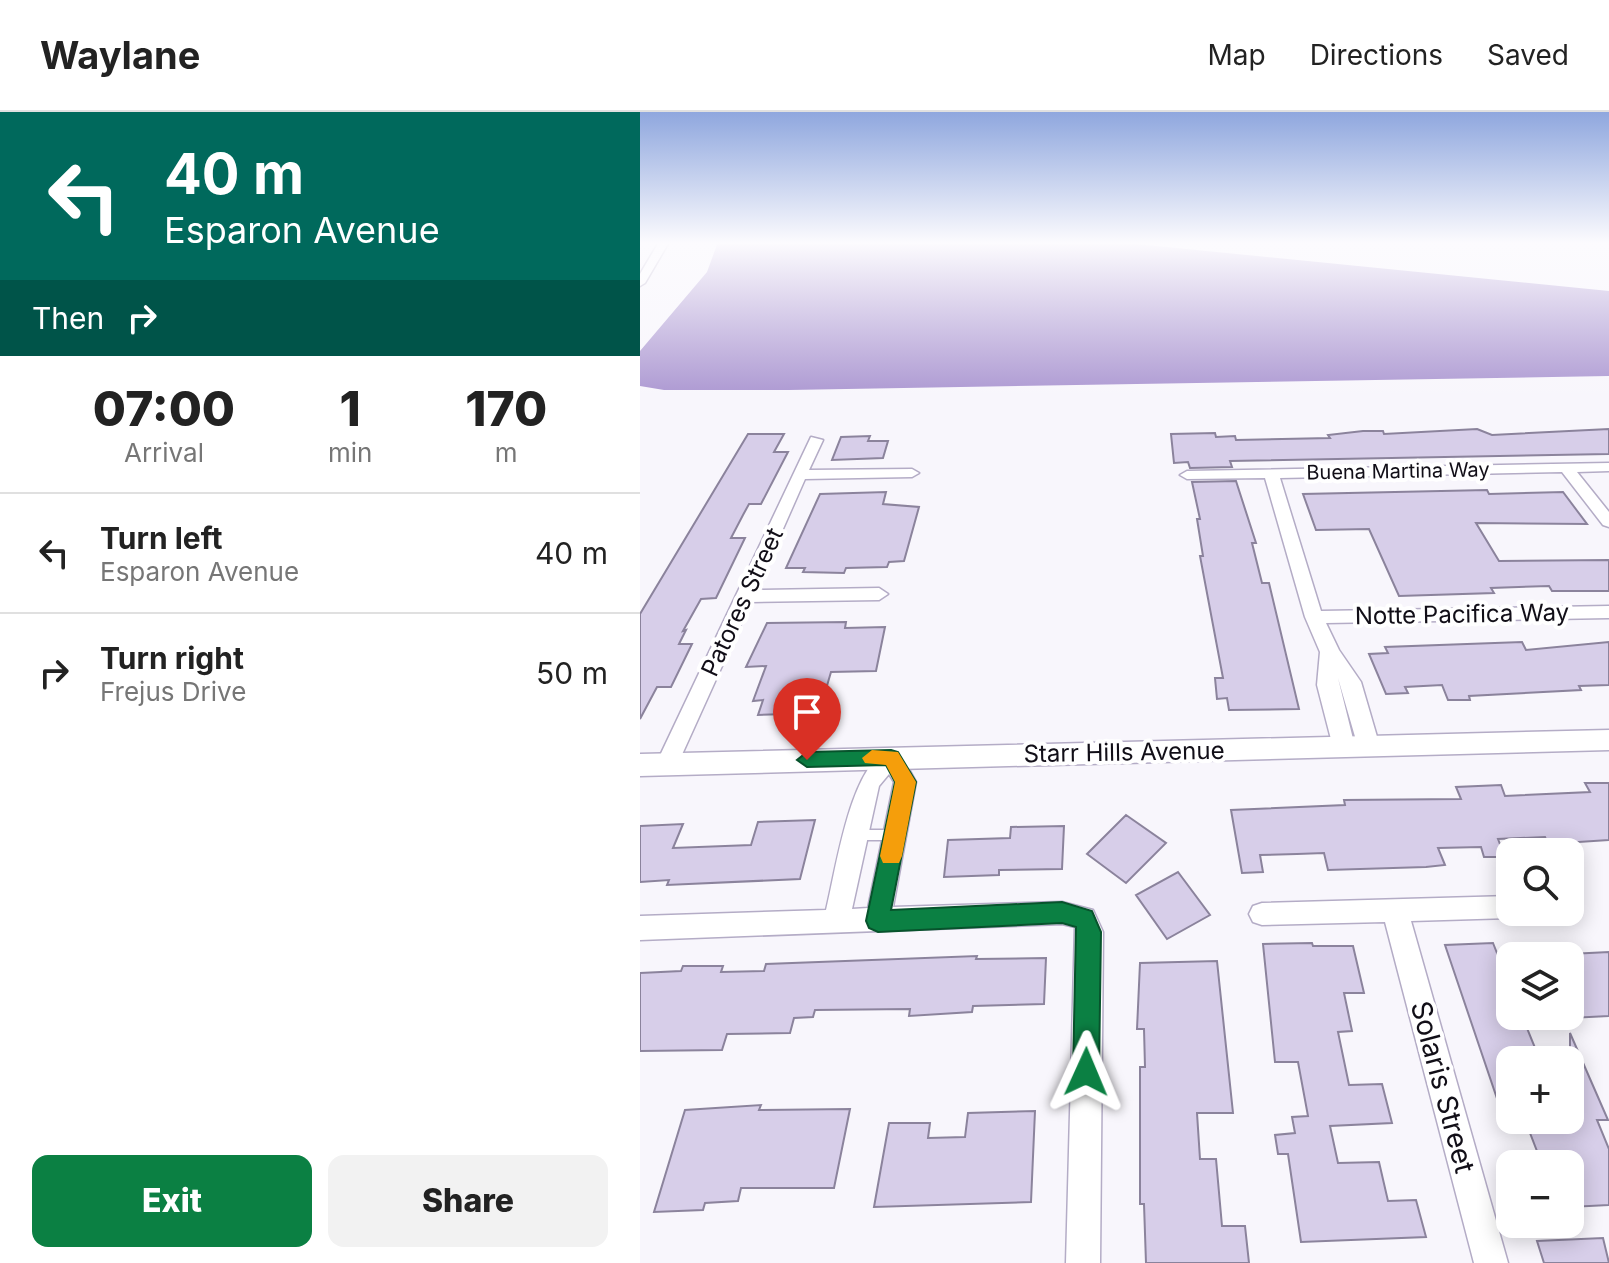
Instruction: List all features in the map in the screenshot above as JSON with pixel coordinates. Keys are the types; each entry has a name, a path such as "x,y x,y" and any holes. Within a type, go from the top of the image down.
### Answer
{"street":[{"name":"Patores Street","path":"653,764 744,596 816,440"},
{"name":"Buena Martina Way","path":"1187,475 1609,467"},
{"path":"1566,468 1609,522"},
{"path":"800,475 912,473"},
{"path":"1271,473 1314,617 1330,652 1351,682 1356,702 1357,747"},
{"path":"744,596 879,594"},
{"name":"Notte Pacifica Way","path":"1314,617 1609,612"},
{"path":"1330,652 1327,685 1331,702 1357,747"},
{"name":"Starr Hills Avenue","path":"653,764 1609,740"},
{"path":"836,922 869,783 891,757 905,782 878,921"},
{"path":"1262,914 1496,907"},
{"name":"Solaris Street","path":"1395,910 1491,1263"},
{"path":"640,928 1062,913 1084,918 1090,932 1083,1263"}],"lane":[{"path":"1331,702 1356,702"},
{"path":"858,835 896,835"}],"shaded area":[{"path":"687,296 1609,296 1609,376 664,390 640,386 640,351"}],"building":[{"path":"1477,429 1492,435 1609,429 1609,454 1230,461 1232,467 1190,468 1188,462 1174,463 1171,434 1215,433 1216,437 1235,436 1236,440 1330,438 1328,435 1363,431 1383,431 1384,434"},
{"path":"748,434 784,434 774,452 788,452 761,504 749,504 731,538 745,538 716,598 701,599 683,631 686,630 679,644 692,644 671,687 657,687 640,719 640,614"},
{"path":"870,436 868,441 888,441 883,458 832,460 841,437"},
{"path":"1236,481 1256,543 1252,543 1262,583 1269,583 1299,709 1229,710 1227,698 1217,699 1215,678 1223,678 1200,556 1203,556 1197,519 1200,519 1192,482"},
{"path":"1487,490 1489,494 1563,492 1587,524 1476,523 1499,561 1609,560 1609,591 1552,591 1549,586 1491,588 1494,593 1399,596 1369,529 1316,530 1303,494"},
{"path":"886,492 883,504 919,507 904,561 889,562 887,567 846,568 844,573 803,572 805,568 786,568 820,494"},
{"path":"846,622 845,628 885,627 876,671 831,672 819,713 758,715 763,700 753,701 766,666 746,667 767,623"},
{"path":"1522,642 1526,650 1609,642 1609,685 1579,686 1581,690 1469,696 1470,700 1448,700 1442,685 1405,687 1408,693 1386,694 1369,654 1388,653 1385,647"},
{"path":"1585,783 1609,783 1609,840 1496,838 1496,857 1484,857 1481,847 1438,848 1445,865 1426,867 1328,870 1324,853 1260,855 1263,872 1242,873 1231,810 1345,805 1344,800 1461,799 1456,787 1501,785 1505,796 1590,792"},
{"path":"1126,815 1166,843 1126,883 1087,854"},
{"path":"815,820 800,879 667,885 669,880 640,882 640,826 683,824 673,848 751,845 758,822"},
{"path":"1064,826 1062,869 999,870 999,875 944,877 948,840 1010,838 1011,827"},
{"path":"1178,872 1210,915 1167,939 1136,895"},
{"path":"1312,943 1313,946 1353,946 1364,993 1344,993 1352,1031 1338,1032 1349,1085 1382,1084 1392,1123 1330,1126 1338,1163 1379,1162 1388,1201 1416,1200 1426,1237 1301,1242 1288,1154 1278,1154 1275,1135 1295,1133 1292,1117 1308,1116 1298,1062 1275,1062 1263,944"},
{"path":"1493,943 1496,951 1496,1030 1528,1030 1534,1046 1496,1046 1496,1096 1445,945"},
{"path":"1609,952 1609,1016 1584,1017 1584,953"},
{"path":"977,956 976,959 1046,958 1044,1004 973,1006 972,1012 909,1016 910,1009 815,1010 813,1017 794,1018 790,1033 727,1034 722,1050 640,1051 640,973 681,971 683,966 723,966 721,972 764,971 766,964"},
{"path":"1217,961 1233,1113 1197,1113 1200,1159 1216,1159 1222,1226 1245,1226 1249,1263 1146,1263 1144,1204 1140,1204 1140,1067 1145,1067 1144,1029 1137,1029 1140,963"},
{"path":"1584,1065 1608,1120 1597,1120 1609,1149 1609,1205 1584,1206 1584,1150 1537,1150 1530,1134 1584,1134"},
{"path":"761,1105 759,1110 850,1109 834,1188 741,1188 738,1201 705,1203 703,1210 654,1212 685,1110"},
{"path":"1035,1111 1031,1202 874,1207 889,1123 930,1123 928,1138 965,1137 968,1113"},
{"path":"1603,1238 1609,1263 1544,1263 1537,1241"}],"slow traffic":[{"path":"872,758 891,757 905,782 891,856"}],"route":[{"path":"807,760 891,757 905,782 878,921 1062,913 1084,918 1090,932 1086,1072"}]}
